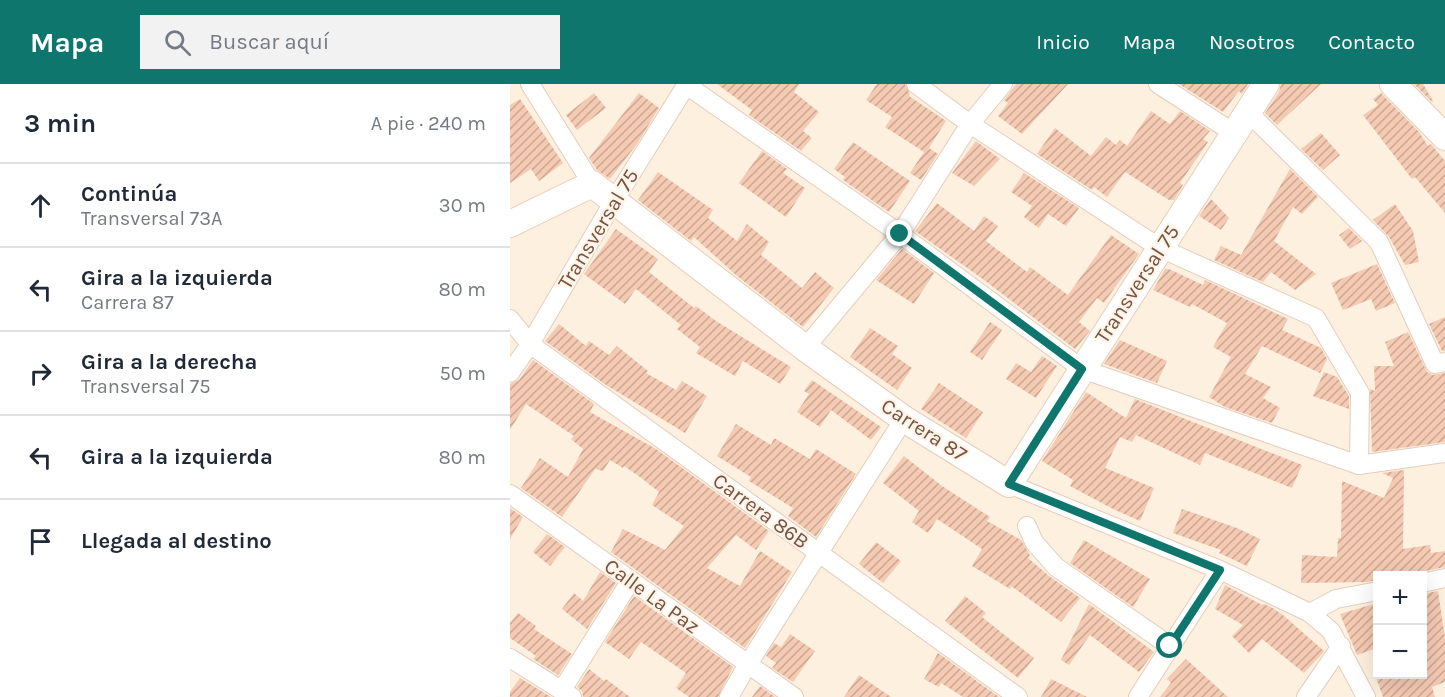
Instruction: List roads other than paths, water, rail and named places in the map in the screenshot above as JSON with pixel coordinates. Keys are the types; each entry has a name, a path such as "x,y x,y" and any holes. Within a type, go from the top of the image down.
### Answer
{"street":[{"name":"Carrera 87","path":"530,84 592,184 805,348 904,419 1009,484 1220,570 1310,613 1331,631 1341,646 1366,697"},
{"path":"686,84 900,234 1082,369 1359,465 1445,453"},
{"name":"Transversal 75","path":"510,373 530,344 686,84"},
{"path":"916,84 970,124 1160,248 1316,318 1360,393 1359,465"},
{"path":"805,348 900,234 970,124 1003,84"},
{"path":"1158,84 1241,123 1379,242 1440,363"},
{"name":"Transversal 75","path":"1009,484 1266,84"},
{"path":"1392,84 1440,127"},
{"path":"510,224 592,184"},
{"name":"Carrera 86B","path":"510,319 530,344 1018,697"},
{"path":"729,697 818,552 904,419"},
{"name":"Calle La Paz","path":"510,494 794,697"},
{"path":"1027,526 1034,542 1056,567 1170,646"},
{"path":"1138,697 1220,570"},
{"path":"1427,582 1445,578"},
{"path":"510,658 567,693 631,580"},
{"path":"1310,613 1336,599 1373,592"},
{"path":"1306,697 1341,646"}]}
